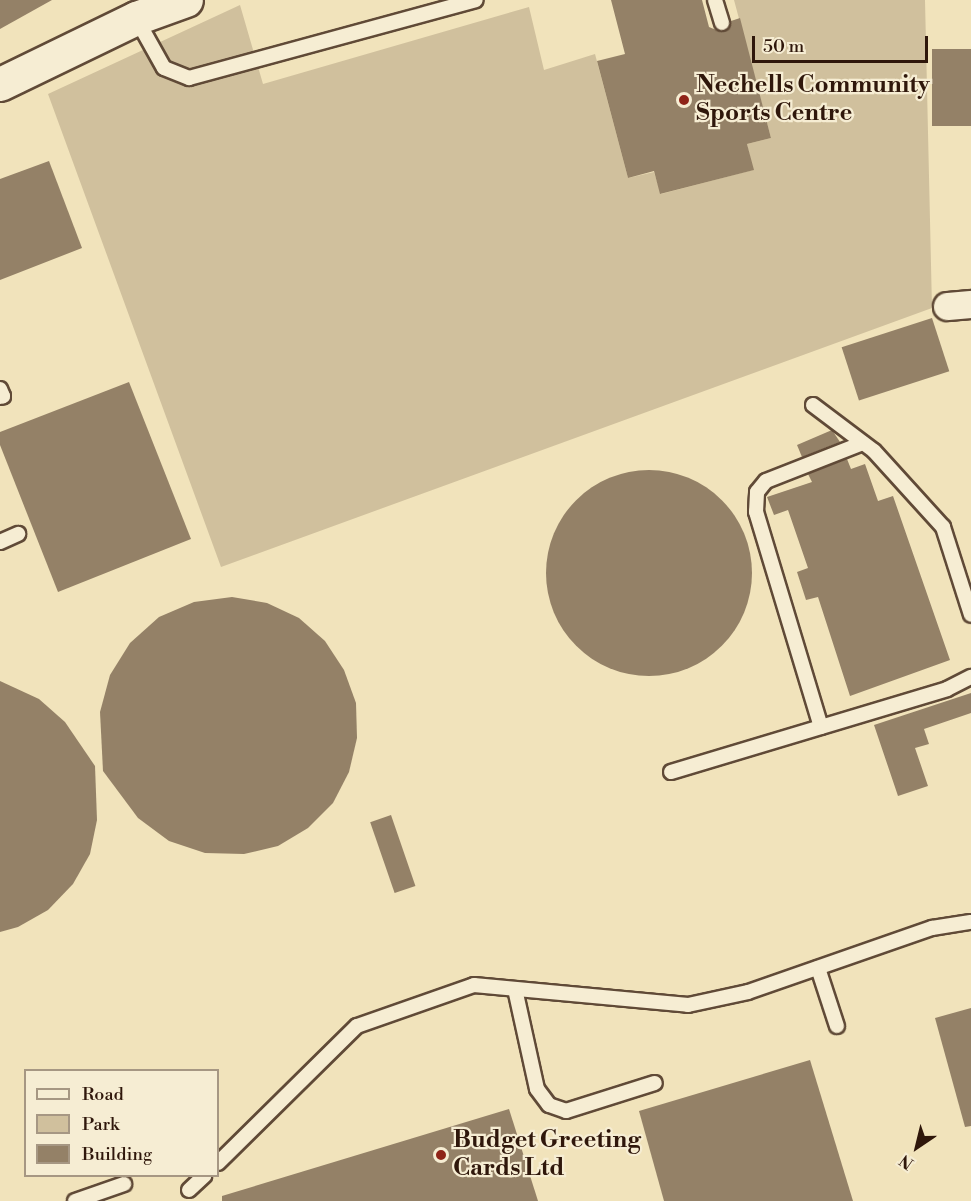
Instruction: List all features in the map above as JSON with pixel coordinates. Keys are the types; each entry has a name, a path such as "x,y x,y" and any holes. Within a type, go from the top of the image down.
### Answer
{"street":[{"path":"0,84 136,18 186,0"}],"lane":[{"path":"136,18 164,68 189,78 476,0"},
{"path":"716,0 722,23"},
{"path":"0,388 3,396 0,397"},
{"path":"813,405 863,443 943,527 971,615"},
{"path":"821,727 756,512 757,492 766,481 863,443"},
{"path":"0,542 18,534"},
{"path":"671,772 947,689 971,676"},
{"path":"219,1162 357,1026 474,985 688,1005 748,992 932,928 971,922"},
{"path":"818,968 837,1026"},
{"path":"515,989 537,1089 549,1105 566,1111 655,1083"},
{"path":"189,1190 203,1177"},
{"path":"75,1201 124,1184"}],"green space":[{"path":"734,0 925,0 932,308 221,567 48,94 240,5 263,84 529,7 544,70 595,54 628,178 654,172 661,194 753,170 747,144 771,138"}],"building":[{"path":"0,0 52,0 0,29"},
{"name":"Nechells Community Sports Centre","path":"611,0 702,0 709,27 721,32 729,29 731,21 740,18 771,138 747,144 754,170 660,194 654,171 628,178 597,61 625,54"},
{"path":"932,49 971,49 971,126 932,126"},
{"path":"49,161 82,248 0,280 0,179"},
{"path":"932,318 949,371 859,401 842,347"},
{"path":"129,382 191,539 58,592 0,445 0,432"},
{"path":"832,430 840,442 802,457 797,445"},
{"path":"847,459 851,469 865,464 878,501 893,496 950,660 850,696 818,597 806,600 797,572 808,568 788,510 774,515 767,497 812,482 808,474"},
{"path":"639,470 659,470 689,477 715,493 729,507 745,533 752,573 745,613 729,639 715,653 689,669 659,676 639,676 609,669 583,653 569,639 553,613 546,583 546,563 553,533 569,507 583,493 609,477"},
{"path":"232,597 267,603 299,618 325,641 344,670 356,703 357,738 349,772 333,803 308,828 278,846 244,854 205,853 169,841 138,818 103,771 100,712 110,675 130,643 159,617 194,602"},
{"path":"0,681 39,699 65,722 95,766 97,820 90,854 73,884 48,910 18,927 0,932"},
{"path":"971,693 971,713 924,729 929,744 915,748 928,786 898,796 874,725"},
{"path":"391,815 415,886 395,893 370,822"},
{"path":"971,1008 971,1126 965,1127 935,1018"},
{"path":"810,1060 853,1201 664,1201 639,1111"},
{"name":"Budget Greeting Cards Ltd","path":"509,1109 538,1201 222,1201 222,1196"}],"place":[{"name":"Nechells Community Sports Centre","path":"684,100"},
{"name":"Budget Greeting Cards Ltd","path":"441,1155"}]}
